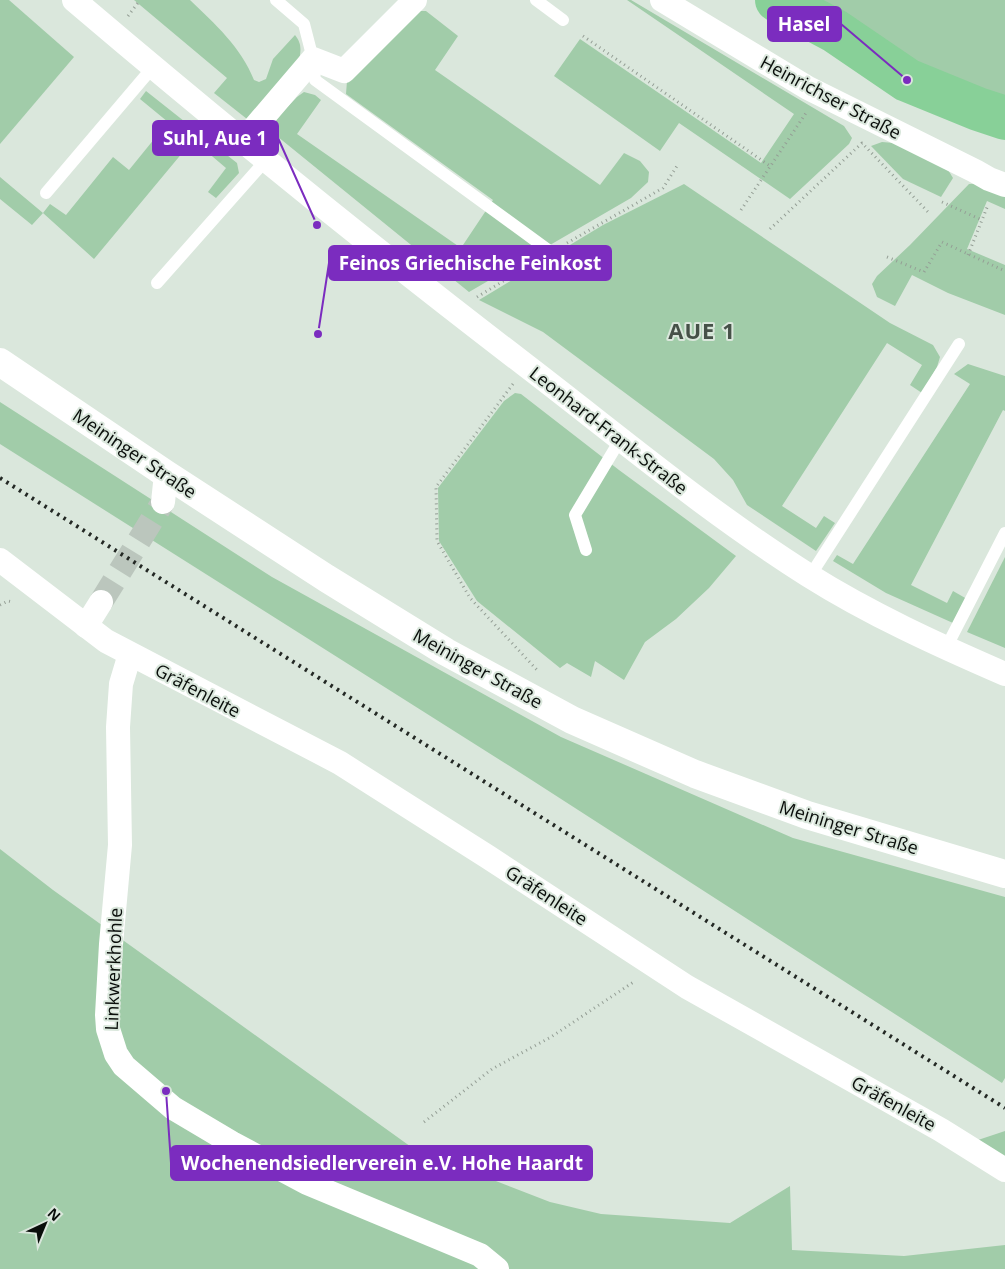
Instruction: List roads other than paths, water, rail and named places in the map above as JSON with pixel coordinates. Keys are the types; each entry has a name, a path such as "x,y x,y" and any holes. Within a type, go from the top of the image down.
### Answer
{"main road":[{"name":"Meininger Straße","path":"0,362 166,474 326,578 446,652 572,720 695,774 807,815 1005,874"}],"street":[{"name":"Leonhard-Frank-Straße","path":"74,0 152,67 266,160 620,440 728,522 810,576 876,613 946,648 1005,674"},
{"path":"243,141 313,59 344,71 415,0"},
{"name":"Heinrichser Straße","path":"662,0 818,94 1001,183"},
{"path":"164,502 166,474"},
{"name":"Gräfenleite","path":"0,560 106,641 340,763 687,987 941,1130 1005,1170"},
{"path":"86,626 101,602"},
{"name":"Linkwerkhohle","path":"130,654 121,684 118,728 120,845 107,1015 108,1029 116,1054 124,1066 173,1108 232,1143 306,1183 480,1256 497,1269"}],"lane":[{"path":"276,0 304,24 313,59 315,80 551,252"},
{"path":"536,0 563,20"},
{"path":"46,193 152,67"},
{"path":"157,283 266,160"},
{"path":"810,576 959,344"},
{"path":"586,550 575,515 620,440"},
{"path":"946,648 1005,533"}],"waterway":[{"path":"777,0 835,31 907,80 1005,118"}],"tunnel":[{"path":"101,602 163,502"}],"railway":[{"path":"0,478 1005,1108"}],"place":[{"name":"Hasel","path":"907,80"},
{"name":"Suhl, Aue 1","path":"317,225"},
{"name":"Feinos Griechische Feinkost","path":"318,334"},
{"name":"Wochenendsiedlerverein e.V. Hohe Haardt","path":"166,1091"}],"district":[{"name":"AUE 1","path":"702,330"}]}
